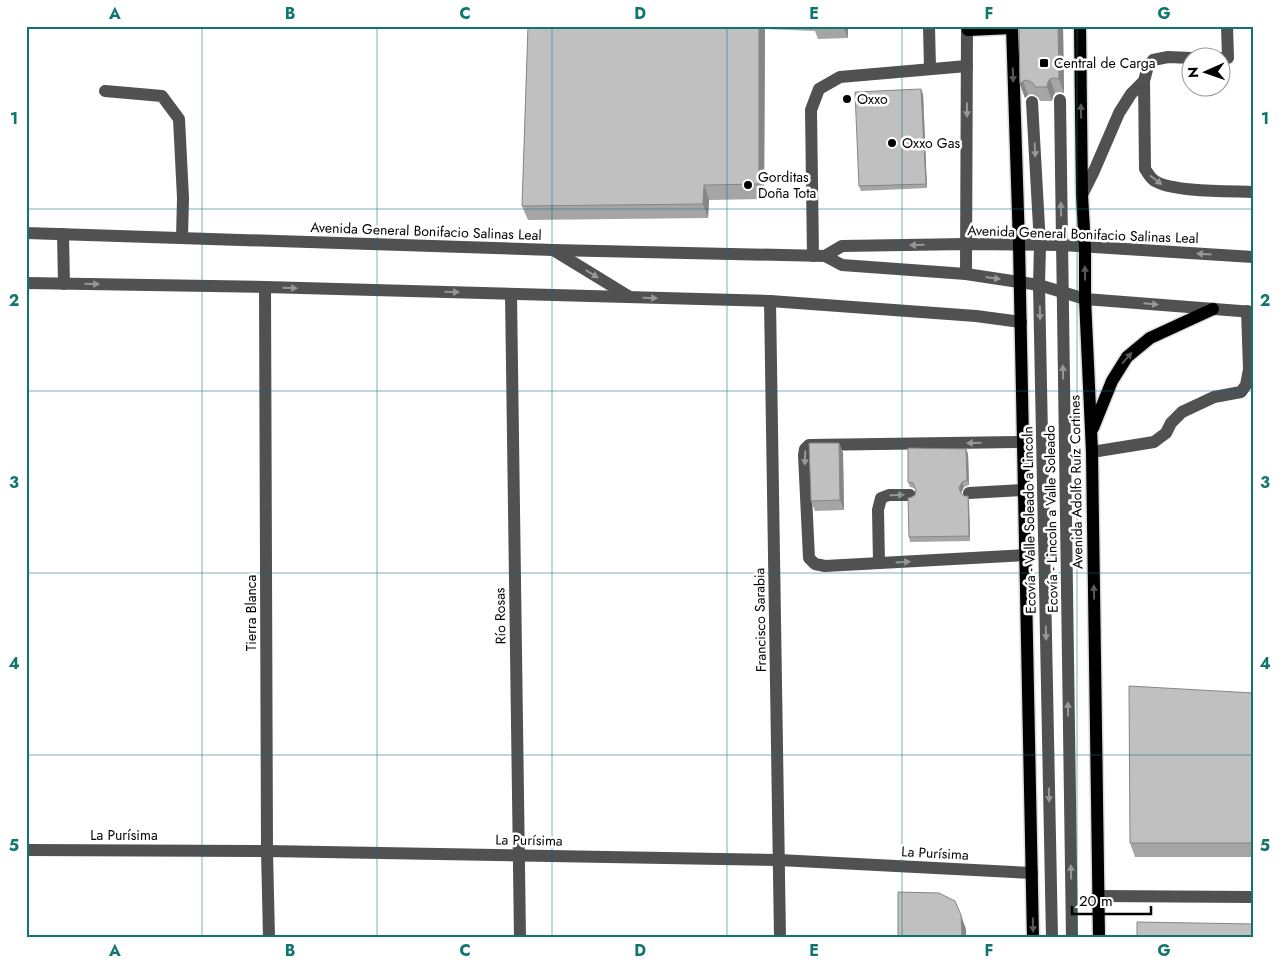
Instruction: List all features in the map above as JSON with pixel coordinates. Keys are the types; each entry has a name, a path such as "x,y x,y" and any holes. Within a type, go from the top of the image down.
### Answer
{"main road":[{"name":"Avenida Adolfo Ruíz Cortines","path":"1080,26 1082,195 1092,452 1099,938"},
{"path":"968,28 1012,27 1021,322 1033,938"},
{"path":"1091,433 1112,381 1127,356 1150,338 1213,309"}],"street":[{"path":"929,26 930,70"},
{"path":"1226,48 1227,26"},
{"path":"966,274 968,28"},
{"path":"1182,58 1168,57 1154,60 1148,66 1144,82 1145,168 1152,180 1162,185 1182,189 1253,192"},
{"path":"819,256 811,110 819,89 840,77 967,66"},
{"path":"1082,195 1119,113 1131,94 1144,82"},
{"path":"105,92 162,96 179,119 183,198 182,238"},
{"name":"Ecovía - Lincoln a Valle Soleado","path":"1060,100 1072,938"},
{"name":"Ecovía - Valle Soleado a Lincoln","path":"1032,102 1040,245 1039,285 1052,938"},
{"name":"Avenida General Bonifacio Salinas Leal","path":"26,233 553,250 819,256 842,265 966,274 1039,285 1085,299 1250,312"},
{"path":"63,234 64,284"},
{"name":"Avenida General Bonifacio Salinas Leal","path":"819,256 842,246 1019,244 1253,257"},
{"path":"553,250 630,298"},
{"path":"26,283 265,287 770,301 976,316 1021,322"},
{"name":"Tierra Blanca","path":"265,287 269,938"},
{"name":"Río Rosas","path":"511,294 520,938"},
{"name":"Francisco Sarabia","path":"770,301 780,938"},
{"path":"1092,452 1154,442 1166,433 1182,412 1214,397 1241,392 1250,385 1250,312"},
{"path":"1023,442 810,445 805,448 804,455 809,558 814,564 825,566 1025,555"},
{"path":"969,493 1024,490"},
{"path":"879,563 878,510 881,498 889,495 910,495"},
{"name":"La Purísima","path":"26,850 267,851 779,860 1032,873"},
{"path":"1098,896 1253,897"}],"building":[{"path":"528,26 759,26 759,184 704,185 703,204 522,206"},
{"name":"Central de Carga","path":"1019,26 1058,26 1059,79 1050,79 1047,87 1035,87 1033,83 1027,80 1020,84"},
{"name":"Oxxo Gas","path":"921,89 926,184 859,186 855,92"},
{"path":"809,443 839,443 840,500 811,501"},
{"path":"908,448 966,449 967,480 962,482 959,488 964,496 968,496 969,536 909,537 908,498 915,495 916,490 913,483 908,482"},
{"path":"1129,686 1253,693 1253,843 1130,843"},
{"path":"898,892 939,893 955,901 961,915 962,938 898,938"},
{"path":"1137,922 1253,924 1253,938 1137,938"}],"place":[{"name":"Central de Carga","path":"1044,63"},
{"name":"Oxxo","path":"847,99"},
{"name":"Oxxo Gas","path":"892,143"},
{"name":"Gorditas Doña Tota","path":"748,185"}]}
